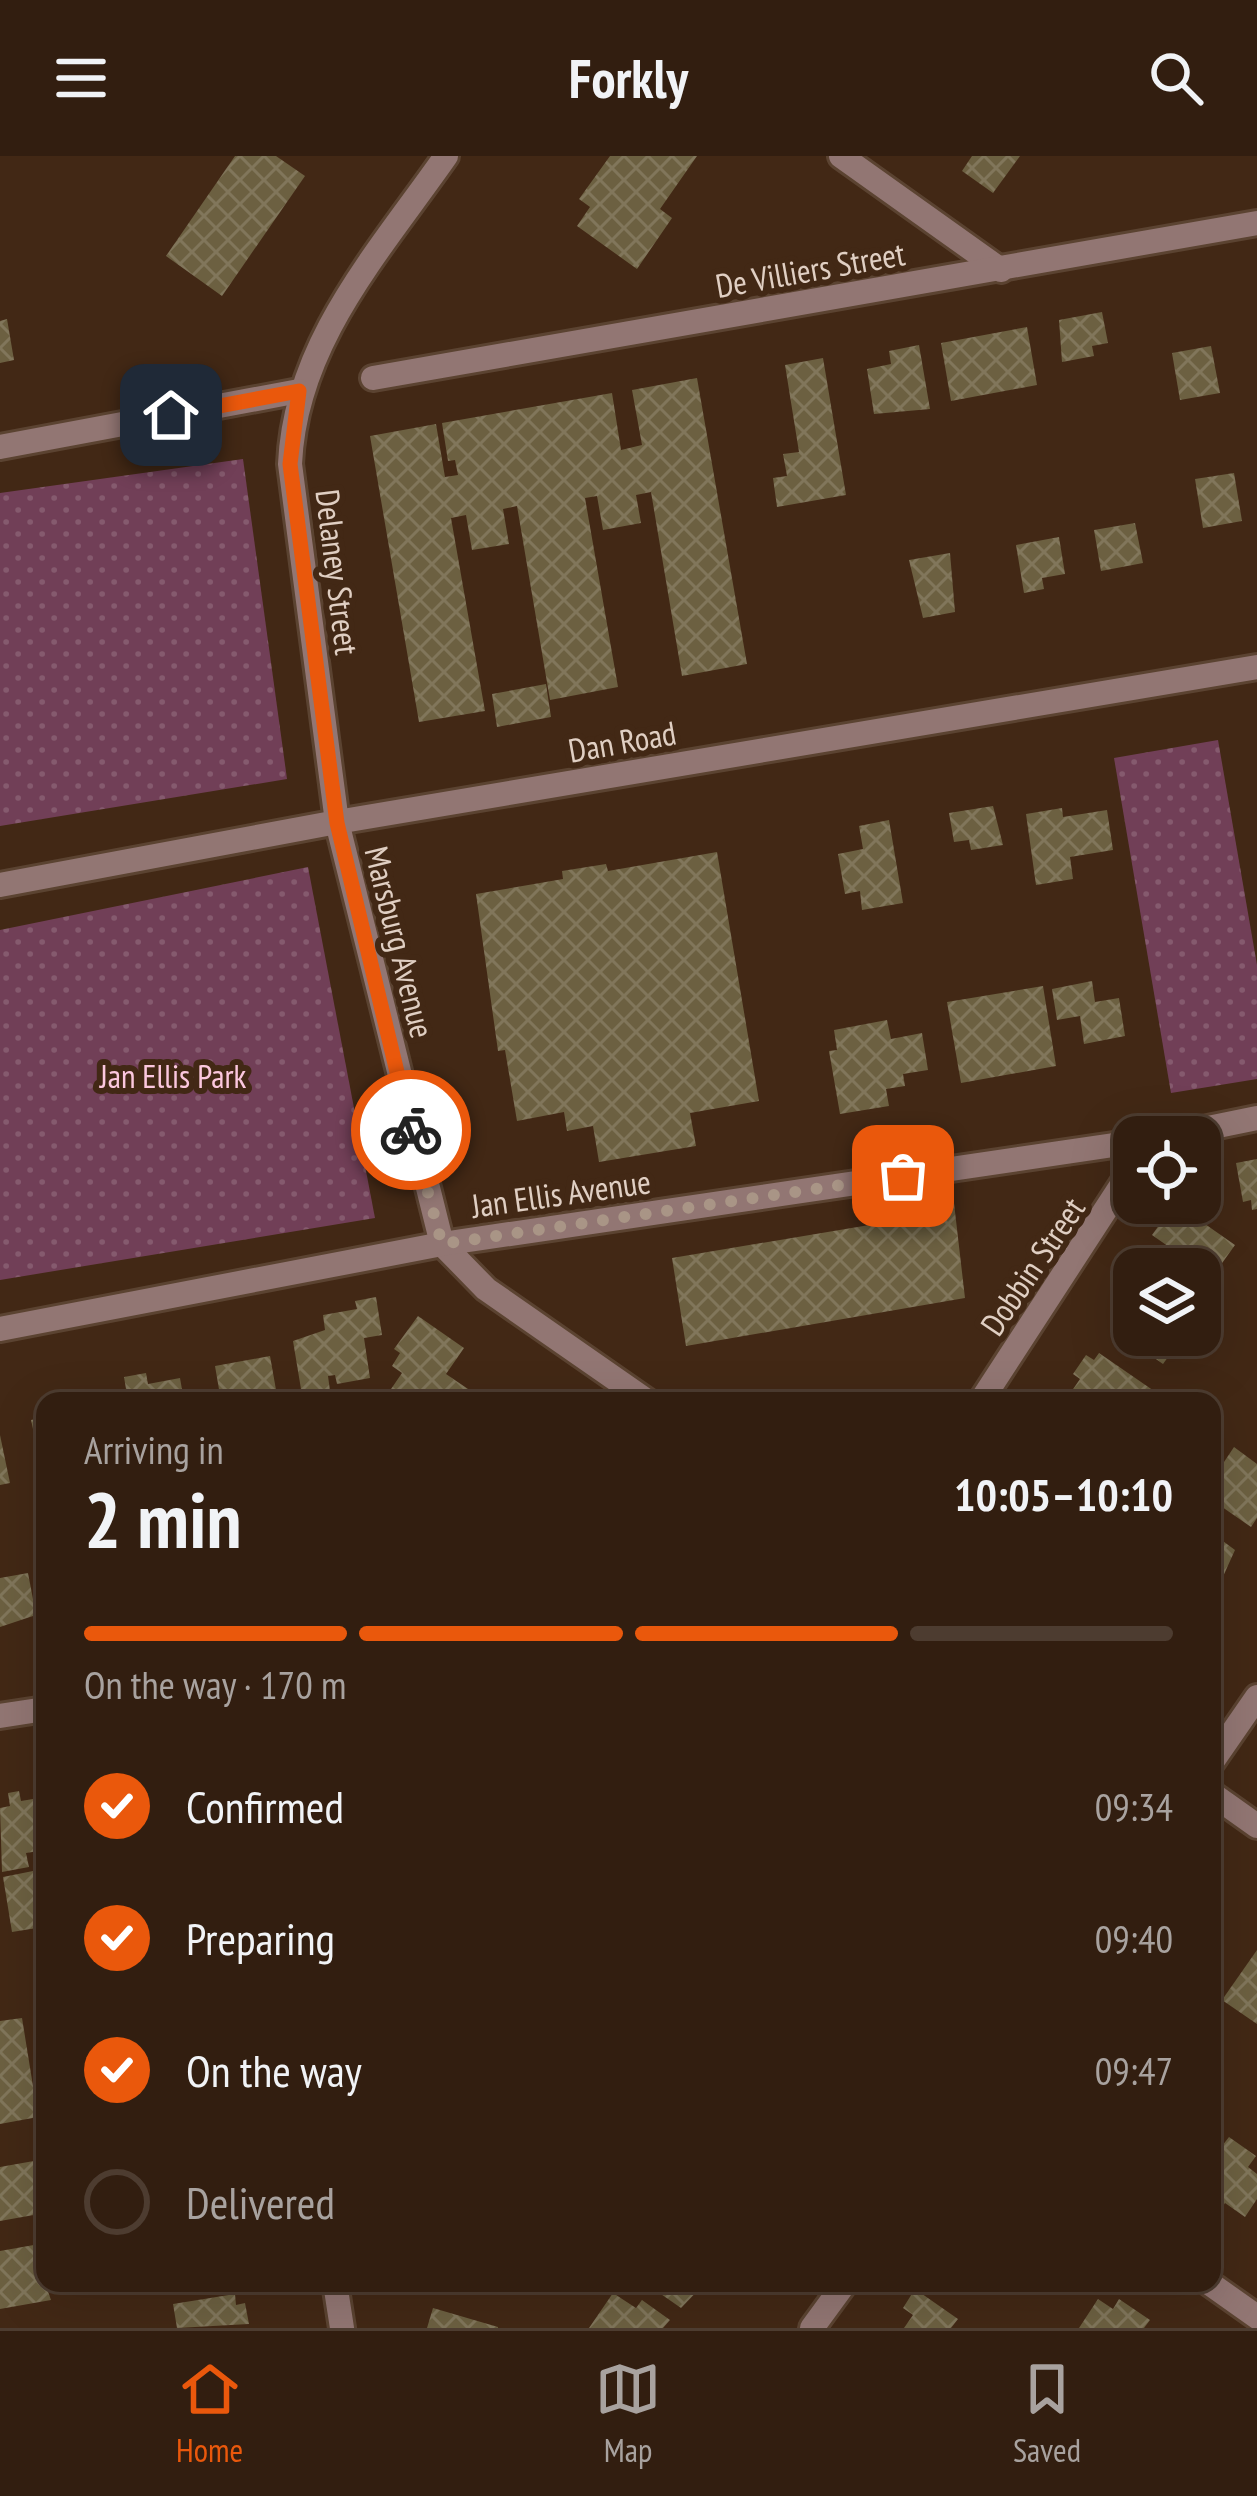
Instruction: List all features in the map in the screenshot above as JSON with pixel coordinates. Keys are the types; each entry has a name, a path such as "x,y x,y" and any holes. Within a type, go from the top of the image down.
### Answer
{"street":[{"name":"Delaney Street","path":"337,823 290,464 299,391 312,355 339,311 446,156"},
{"path":"842,156 1000,270"},
{"name":"De Villiers Street","path":"373,378 1257,223"},
{"path":"0,447 299,391"},
{"name":"Dan Road","path":"0,885 1257,667"},
{"name":"Marsburg Avenue","path":"337,823 442,1244"},
{"path":"1221,1125 1257,1118"},
{"name":"Jan Ellis Avenue","path":"0,1329 442,1244 1113,1145"},
{"name":"Dobbin Street","path":"987,1392 1113,1198"},
{"path":"442,1244 486,1289 634,1392"},
{"path":"1221,1749 1257,1697"},
{"path":"0,1716 36,1710"},
{"path":"1221,1800 1257,1826"},
{"path":"336,2292 342,2328"},
{"path":"812,2328 838,2292"},
{"path":"1221,2292 1257,2317"}],"green space":[{"path":"243,459 287,779 0,826 0,493"},
{"path":"1218,740 1257,965 1257,1079 1171,1093 1114,758"},
{"name":"Jan Ellis Park","path":"308,867 375,1218 0,1280 0,930"}],"building":[{"path":"235,156 276,156 305,176 222,296 166,256"},
{"path":"610,156 697,156 660,209 672,218 637,269 577,226 590,207 579,199"},
{"path":"972,156 1020,156 993,193 962,171"},
{"path":"1102,312 1108,343 1092,346 1094,356 1062,362 1059,320"},
{"path":"7,319 14,360 0,363 0,321"},
{"path":"1027,327 1037,385 951,401 941,343"},
{"path":"919,345 930,409 874,414 867,369 891,364 889,351"},
{"path":"1211,346 1220,393 1180,400 1172,353"},
{"path":"823,358 846,495 777,507 773,478 787,476 783,454 799,452 785,365"},
{"path":"697,378 747,664 682,676 651,492 636,495 641,523 603,530 597,496 585,498 618,687 550,700 517,506 503,509 509,544 472,550 466,515 451,518 485,711 419,722 370,436 436,424 445,477 458,475 455,460 448,461 442,423 612,393 621,450 642,445 632,390"},
{"path":"1234,473 1242,521 1203,528 1195,479"},
{"path":"1135,523 1143,563 1101,571 1094,530"},
{"path":"1059,537 1065,574 1042,578 1044,589 1024,593 1016,545"},
{"path":"950,553 955,612 923,618 909,560"},
{"path":"546,684 551,717 497,727 492,694"},
{"path":"993,806 1003,845 971,850 969,840 954,842 949,813"},
{"path":"1062,808 1063,817 1107,810 1113,850 1070,857 1073,879 1036,885 1026,814"},
{"path":"889,820 903,903 862,910 860,891 845,894 838,854 863,849 859,826"},
{"path":"717,852 759,1101 690,1113 696,1146 599,1162 593,1126 567,1131 564,1112 517,1121 505,1050 498,1051 476,894 563,879 562,871 606,864 608,871"},
{"path":"1092,981 1095,1002 1119,998 1125,1036 1084,1044 1080,1016 1057,1020 1052,989"},
{"path":"1043,986 1056,1066 961,1083 947,1002"},
{"path":"887,1020 891,1039 922,1033 928,1070 903,1074 905,1086 886,1089 889,1106 840,1114 829,1051 837,1050 834,1030"},
{"path":"1257,1159 1257,1209 1252,1210 1251,1200 1243,1202 1236,1163"},
{"path":"954,1203 965,1298 686,1346 672,1258 941,1213 939,1206"},
{"path":"1160,1224 1205,1224 1235,1245 1221,1265 1221,1248 1171,1248 1152,1235"},
{"path":"376,1297 382,1335 364,1338 370,1378 337,1384 335,1375 328,1376 330,1392 302,1392 293,1341 325,1330 323,1315 357,1309 355,1301"},
{"path":"418,1316 464,1348 446,1374 471,1391 389,1392 402,1373 392,1366 400,1353 394,1349"},
{"path":"1099,1353 1156,1392 1071,1392 1080,1379 1073,1374 1086,1355 1094,1360"},
{"path":"270,1356 276,1392 219,1392 215,1366"},
{"path":"146,1373 148,1384 180,1378 182,1392 126,1392 124,1377"},
{"path":"0,1435 10,1483 0,1485"},
{"path":"1234,1447 1257,1464 1257,1518 1251,1527 1221,1506 1221,1466"},
{"path":"1221,1540 1235,1550 1221,1581"},
{"path":"28,1573 36,1615 0,1627 0,1578"},
{"path":"19,1791 21,1801 36,1798 36,1851 26,1853 29,1867 2,1872 0,1808 10,1806 8,1793"},
{"path":"33,1871 36,1928 12,1932 3,1877"},
{"path":"1257,1950 1257,2024 1222,2000"},
{"path":"22,2018 36,2117 0,2124 0,2021"},
{"path":"1229,2137 1256,2156 1248,2167 1257,2174 1257,2199 1245,2217 1225,2203 1221,2209 1221,2147"},
{"path":"36,2161 36,2215 0,2221 0,2167"},
{"path":"36,2245 36,2292 48,2292 51,2300 0,2309 0,2251"},
{"path":"658,2292 696,2292 681,2308"},
{"path":"913,2292 919,2292 958,2319 951,2328 904,2328 913,2315 903,2308"},
{"path":"613,2293 636,2308 642,2300 670,2320 663,2328 589,2328"},
{"path":"235,2294 236,2305 245,2303 249,2324 177,2328 173,2304"},
{"path":"1098,2299 1113,2309 1119,2299 1150,2320 1144,2328 1079,2328"},
{"path":"433,2308 498,2327 498,2328 427,2328"}],"way so far":[{"path":"411,1130 442,1244 903,1176"}],"route":[{"path":"171,415 299,391 290,464 337,823 411,1130"}]}
